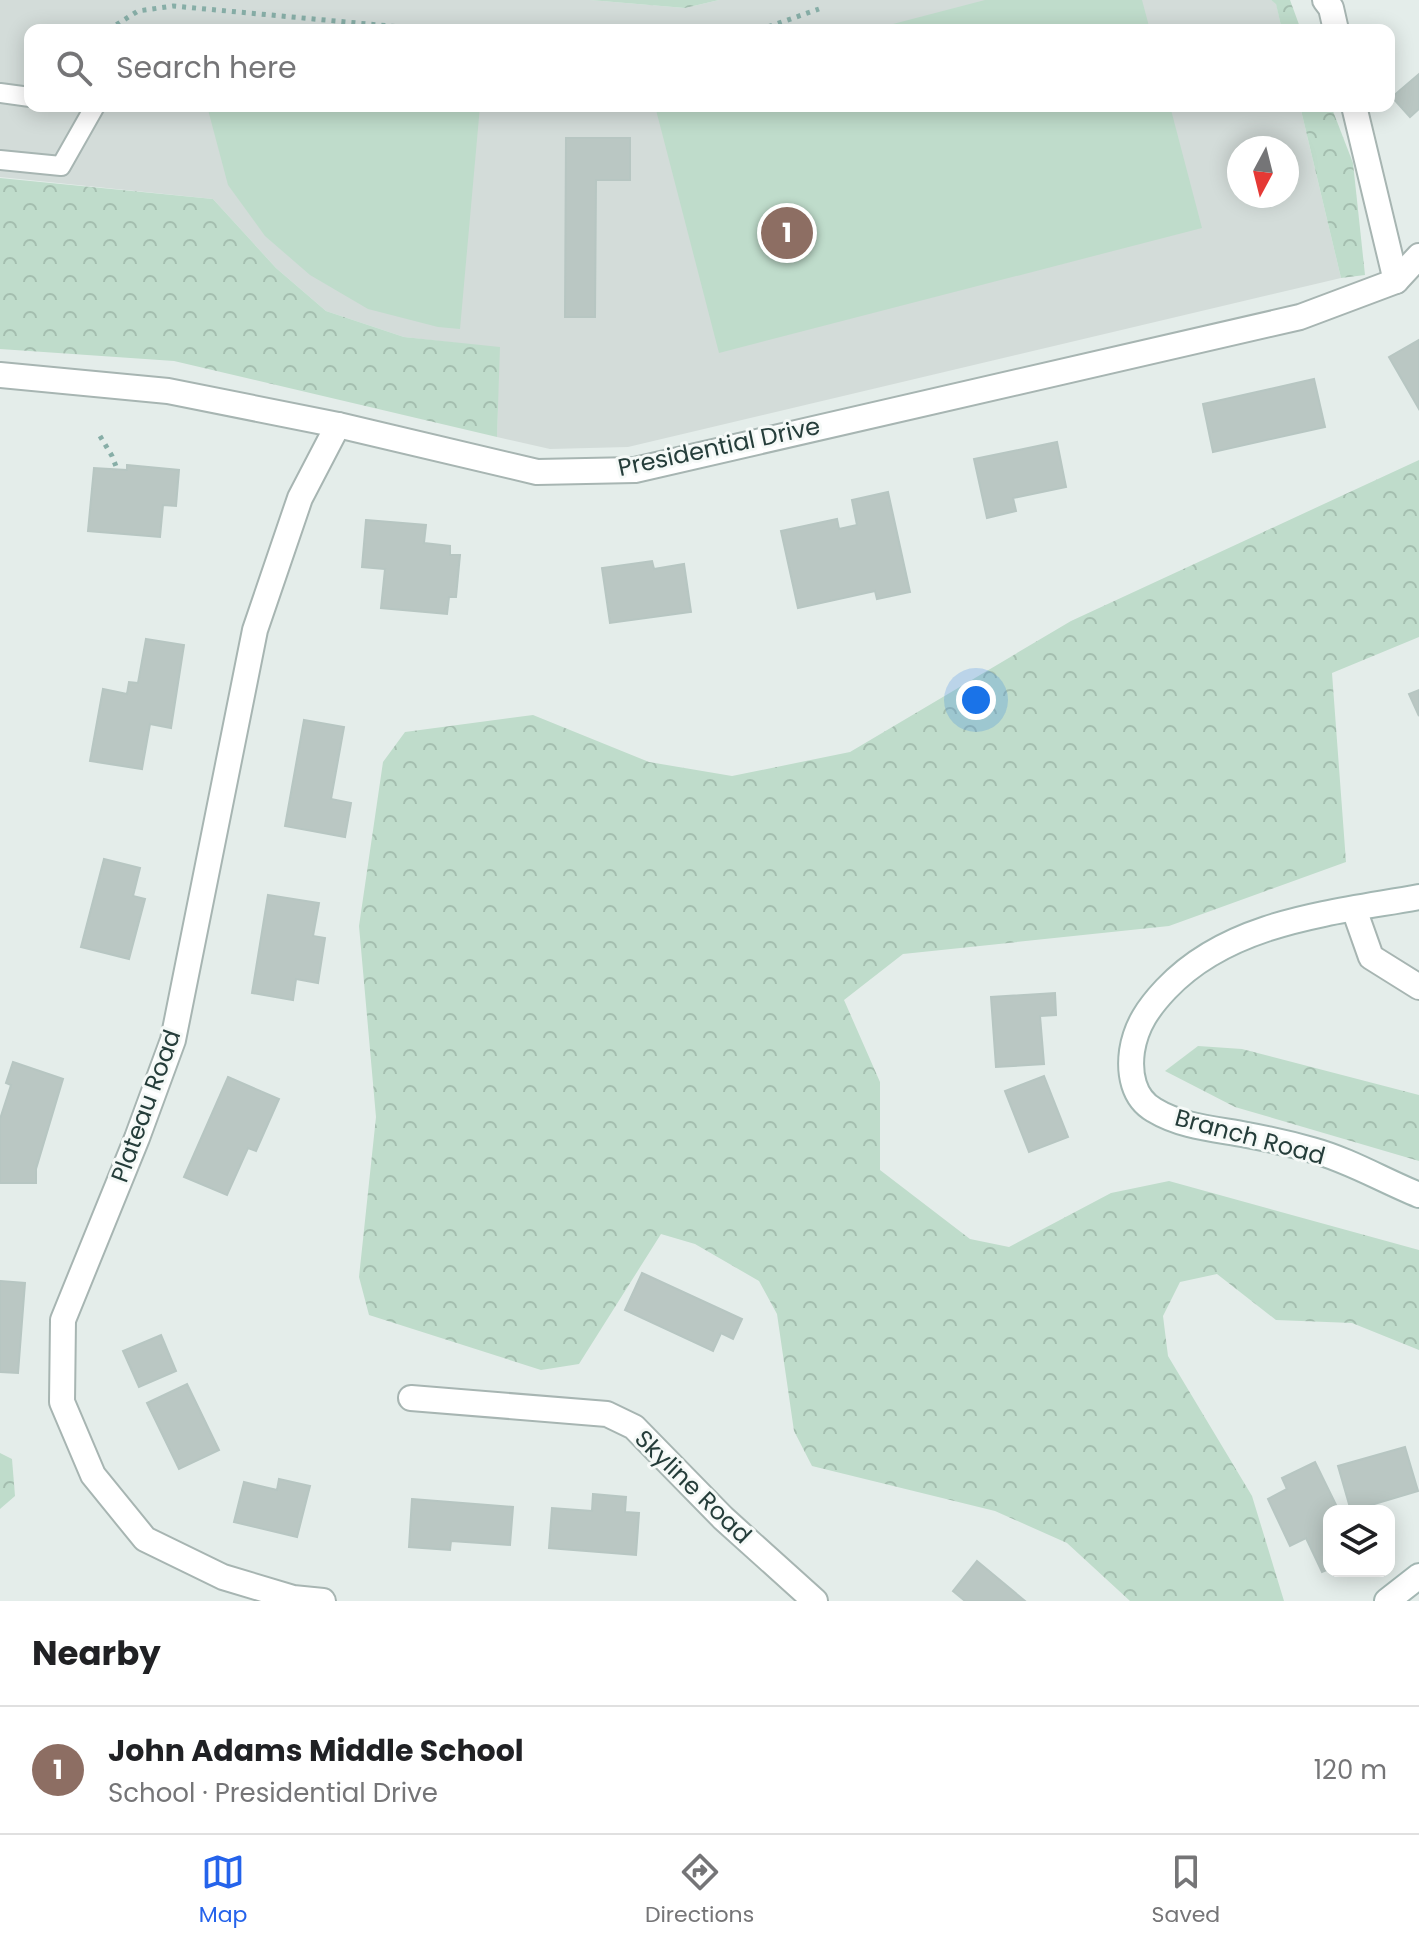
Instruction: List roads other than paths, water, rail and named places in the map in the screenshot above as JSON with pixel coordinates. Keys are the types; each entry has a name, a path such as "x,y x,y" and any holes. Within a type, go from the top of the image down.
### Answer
{"street":[{"path":"1325,0 1331,8 1335,24"},
{"path":"1355,112 1396,281"},
{"name":"Presidential Drive","path":"0,375 168,391 338,425 537,472 635,470 1300,317 1396,281 1419,256"},
{"name":"Plateau Road","path":"323,1601 293,1598 223,1577 145,1539 93,1475 62,1402 62,1333 63,1320 173,1040 255,630 300,498 338,425"},
{"name":"Branch Road","path":"1419,897 1297,920 1228,943 1181,974 1147,1009 1134,1042 1130,1069 1135,1091 1151,1109 1193,1126 1316,1151 1419,1195"},
{"path":"1354,909 1371,957 1419,987"},
{"name":"Skyline Road","path":"411,1398 607,1414 634,1427 723,1518 815,1601"},
{"path":"1388,1600 1419,1576"}],"lane":[{"path":"0,93 24,96"},
{"path":"0,160 61,166 92,112"}],"place":[{"name":"John Adams Middle School","path":"787,233"}]}
